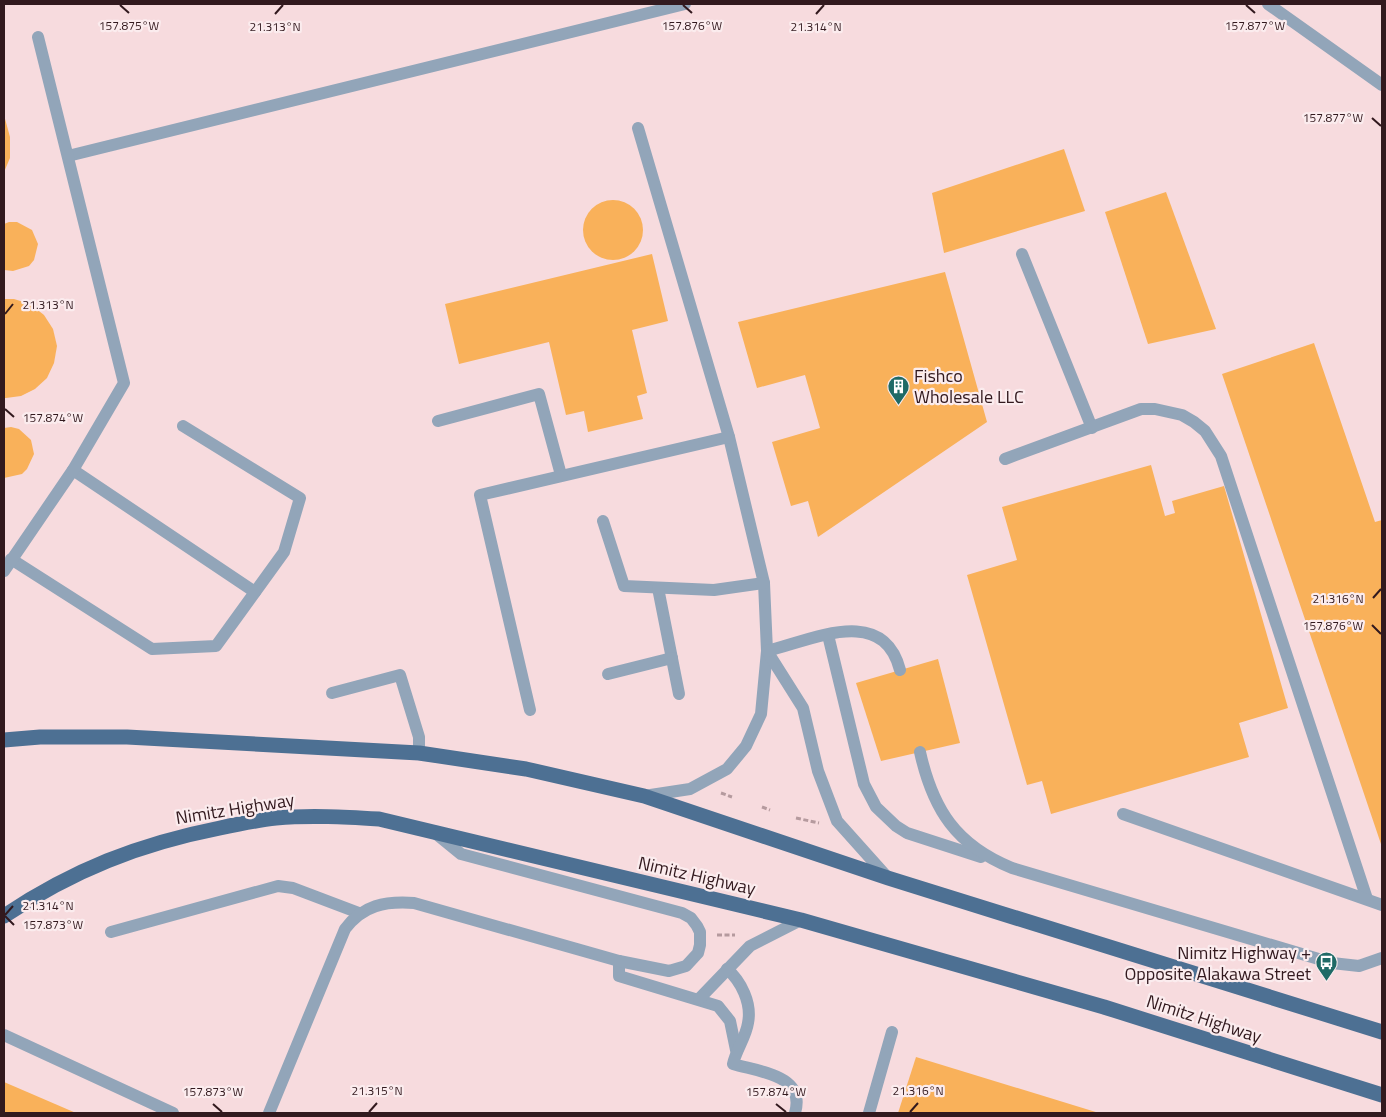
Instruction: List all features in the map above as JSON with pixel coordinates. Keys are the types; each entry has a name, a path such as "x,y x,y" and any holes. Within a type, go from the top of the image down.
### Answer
{"main road":[{"path":"5,738 127,737 419,753 526,769 644,796 888,878 1381,1031"},
{"name":"Nimitz Highway","path":"4,916 51,886 117,857 170,838 276,818 379,819 801,920 1104,1007 1375,1093"},
{"path":"1375,1093 1382,1106"}],"lane":[{"path":"68,156 685,4"},
{"path":"1268,4 1382,85"},
{"path":"4,571 73,470 124,383 38,37"},
{"path":"638,128 729,437 764,583 767,651 761,714 746,746 727,769 690,789 644,796"},
{"path":"1022,254 1092,428"},
{"path":"438,421 539,394 561,475"},
{"path":"1005,459 1141,409 1162,410 1182,415 1194,422 1214,443 1220,456 1366,900"},
{"path":"11,559 152,648 216,646 284,552 300,498 183,426"},
{"path":"530,710 480,495 729,437"},
{"path":"73,470 255,592"},
{"path":"603,521 624,586 714,590 764,583"},
{"path":"658,588 679,694"},
{"path":"767,651 828,635 856,630 879,637 893,651 900,670"},
{"path":"828,635 862,778 876,807 890,822 907,833 993,860 1021,871 1332,964 1359,966 1382,958"},
{"path":"767,651 802,708 818,772 837,821 888,878"},
{"path":"608,674 672,658"},
{"path":"332,693 400,675 420,737 419,753"},
{"path":"920,752 930,791 948,822 976,850 993,860"},
{"path":"1123,814 1382,905"},
{"path":"269,1113 345,929 359,913 378,904 414,903 619,961 669,971 678,970 686,966 698,954 700,932 691,918 682,913 461,854 434,832"},
{"path":"111,932 278,886 293,888 359,913"},
{"path":"699,999 741,954 760,938 801,920"},
{"path":"619,961 620,976 718,1006 730,1020 736,1050"},
{"path":"727,969 738,979 746,1000 748,1023 736,1050 734,1064 790,1084 797,1095 795,1113"},
{"path":"869,1113 892,1032"},
{"path":"4,1035 173,1113"}],"path":[{"path":"762,807 770,810"},
{"path":"796,818 819,823 826,820"},
{"path":"711,934 744,935"}],"building":[{"path":"4,115 10,137 10,158 4,172"},
{"path":"1064,149 1085,211 944,253 932,193"},
{"path":"1166,192 1216,329 1148,344 1105,212"},
{"path":"613,200 630,205 638,213 643,230 638,247 630,255 613,260 596,255 588,247 583,230 588,213 596,205"},
{"path":"17,222 32,230 38,244 34,260 29,266 13,271 4,270 4,224"},
{"path":"652,254 668,321 632,330 647,393 637,396 643,419 588,432 584,411 566,415 549,342 459,364 445,304"},
{"name":"Fishco Wholesale LLC","path":"945,272 987,422 818,537 808,501 791,506 772,442 820,428 805,375 757,388 738,322"},
{"path":"4,299 14,299 30,304 44,315 53,329 57,346 54,363 47,378 35,389 21,396 6,398 4,398"},
{"path":"1314,343 1375,522 1382,520 1382,847 1222,374"},
{"path":"4,428 19,429 31,440 34,454 27,469 22,474 4,478"},
{"path":"1151,465 1165,516 1175,513 1172,501 1224,486 1288,708 1239,723 1249,757 1051,814 1042,781 1027,785 967,575 1017,560 1002,507"},
{"path":"938,659 960,743 881,761 856,683"},
{"path":"916,1057 1099,1113 898,1113"},
{"path":"4,1082 76,1113 4,1113"}],"place":[{"name":"Fishco Wholesale LLC","path":"898,405"},
{"name":"Nimitz Highway + Opposite Alakawa Street","path":"1327,982"}]}
